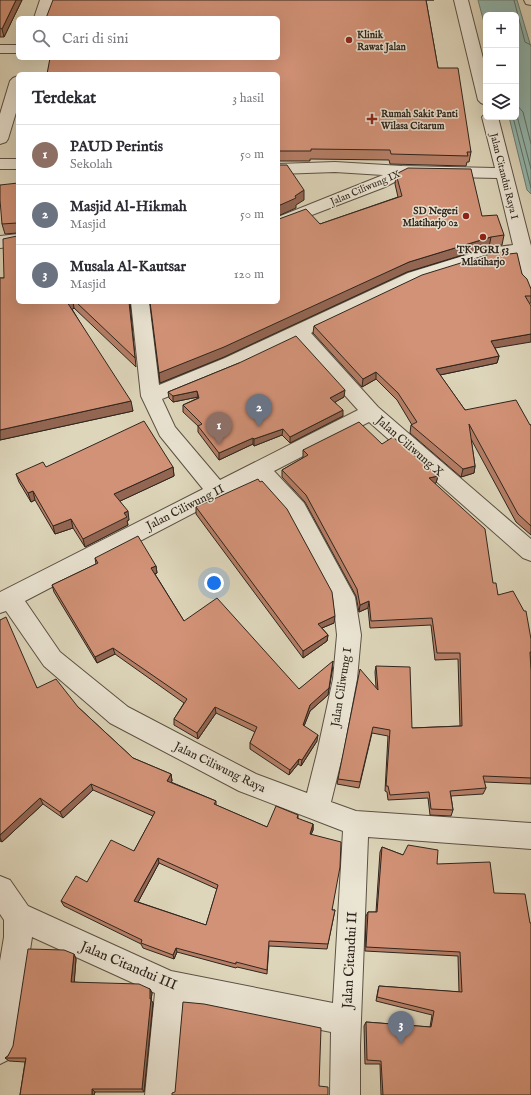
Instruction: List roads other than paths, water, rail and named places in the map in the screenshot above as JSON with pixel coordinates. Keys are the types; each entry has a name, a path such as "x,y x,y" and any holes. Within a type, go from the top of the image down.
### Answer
{"street":[{"path":"42,16 47,0"},
{"path":"462,0 483,88"},
{"path":"0,49 16,49"},
{"path":"0,139 16,83"},
{"name":"Jalan Citandui Raya I","path":"491,120 531,281"},
{"path":"0,164 16,164"},
{"path":"280,169 335,167 403,171"},
{"name":"Jalan Ciliwung IX","path":"280,221 379,183 403,171 504,173"},
{"path":"0,242 16,240"},
{"path":"151,396 232,363 414,277 489,254 523,250"},
{"path":"140,304 151,396 168,431 217,491"},
{"name":"Jalan Ciliwung X","path":"299,332 371,412 531,552"},
{"name":"Jalan Ciliwung II","path":"5,601 371,412"},
{"name":"Jalan Ciliwung I","path":"260,469 296,509 344,597 349,635 345,679 330,753 316,809"},
{"name":"Jalan Ciliwung Raya","path":"5,601 52,659 118,715 248,783 356,824 531,836"},
{"name":"Jalan Citandui II","path":"344,1095 346,1020 356,824"},
{"path":"0,890 12,932 0,1049"},
{"name":"Jalan Citandui III","path":"12,932 170,985 346,1020"},
{"path":"160,1095 170,985"}],"water":[{"path":"478,0 517,0 531,47 531,194 527,190 510,120 519,120 519,12 483,12 483,19"}],"place":[{"name":"Klinik Rawat Jalan","path":"349,40"},
{"name":"Rumah Sakit Panti Wilasa Citarum","path":"372,119"},
{"name":"SD Negeri Mlatiharjo 02","path":"466,216"},
{"name":"TK PGRI 53 Mlatiharjo","path":"483,237"},
{"name":"Masjid Al-Hikmah","path":"259,427"},
{"name":"PAUD Perintis","path":"219,445"},
{"name":"Musala Al-Kautsar","path":"401,1044"}]}
